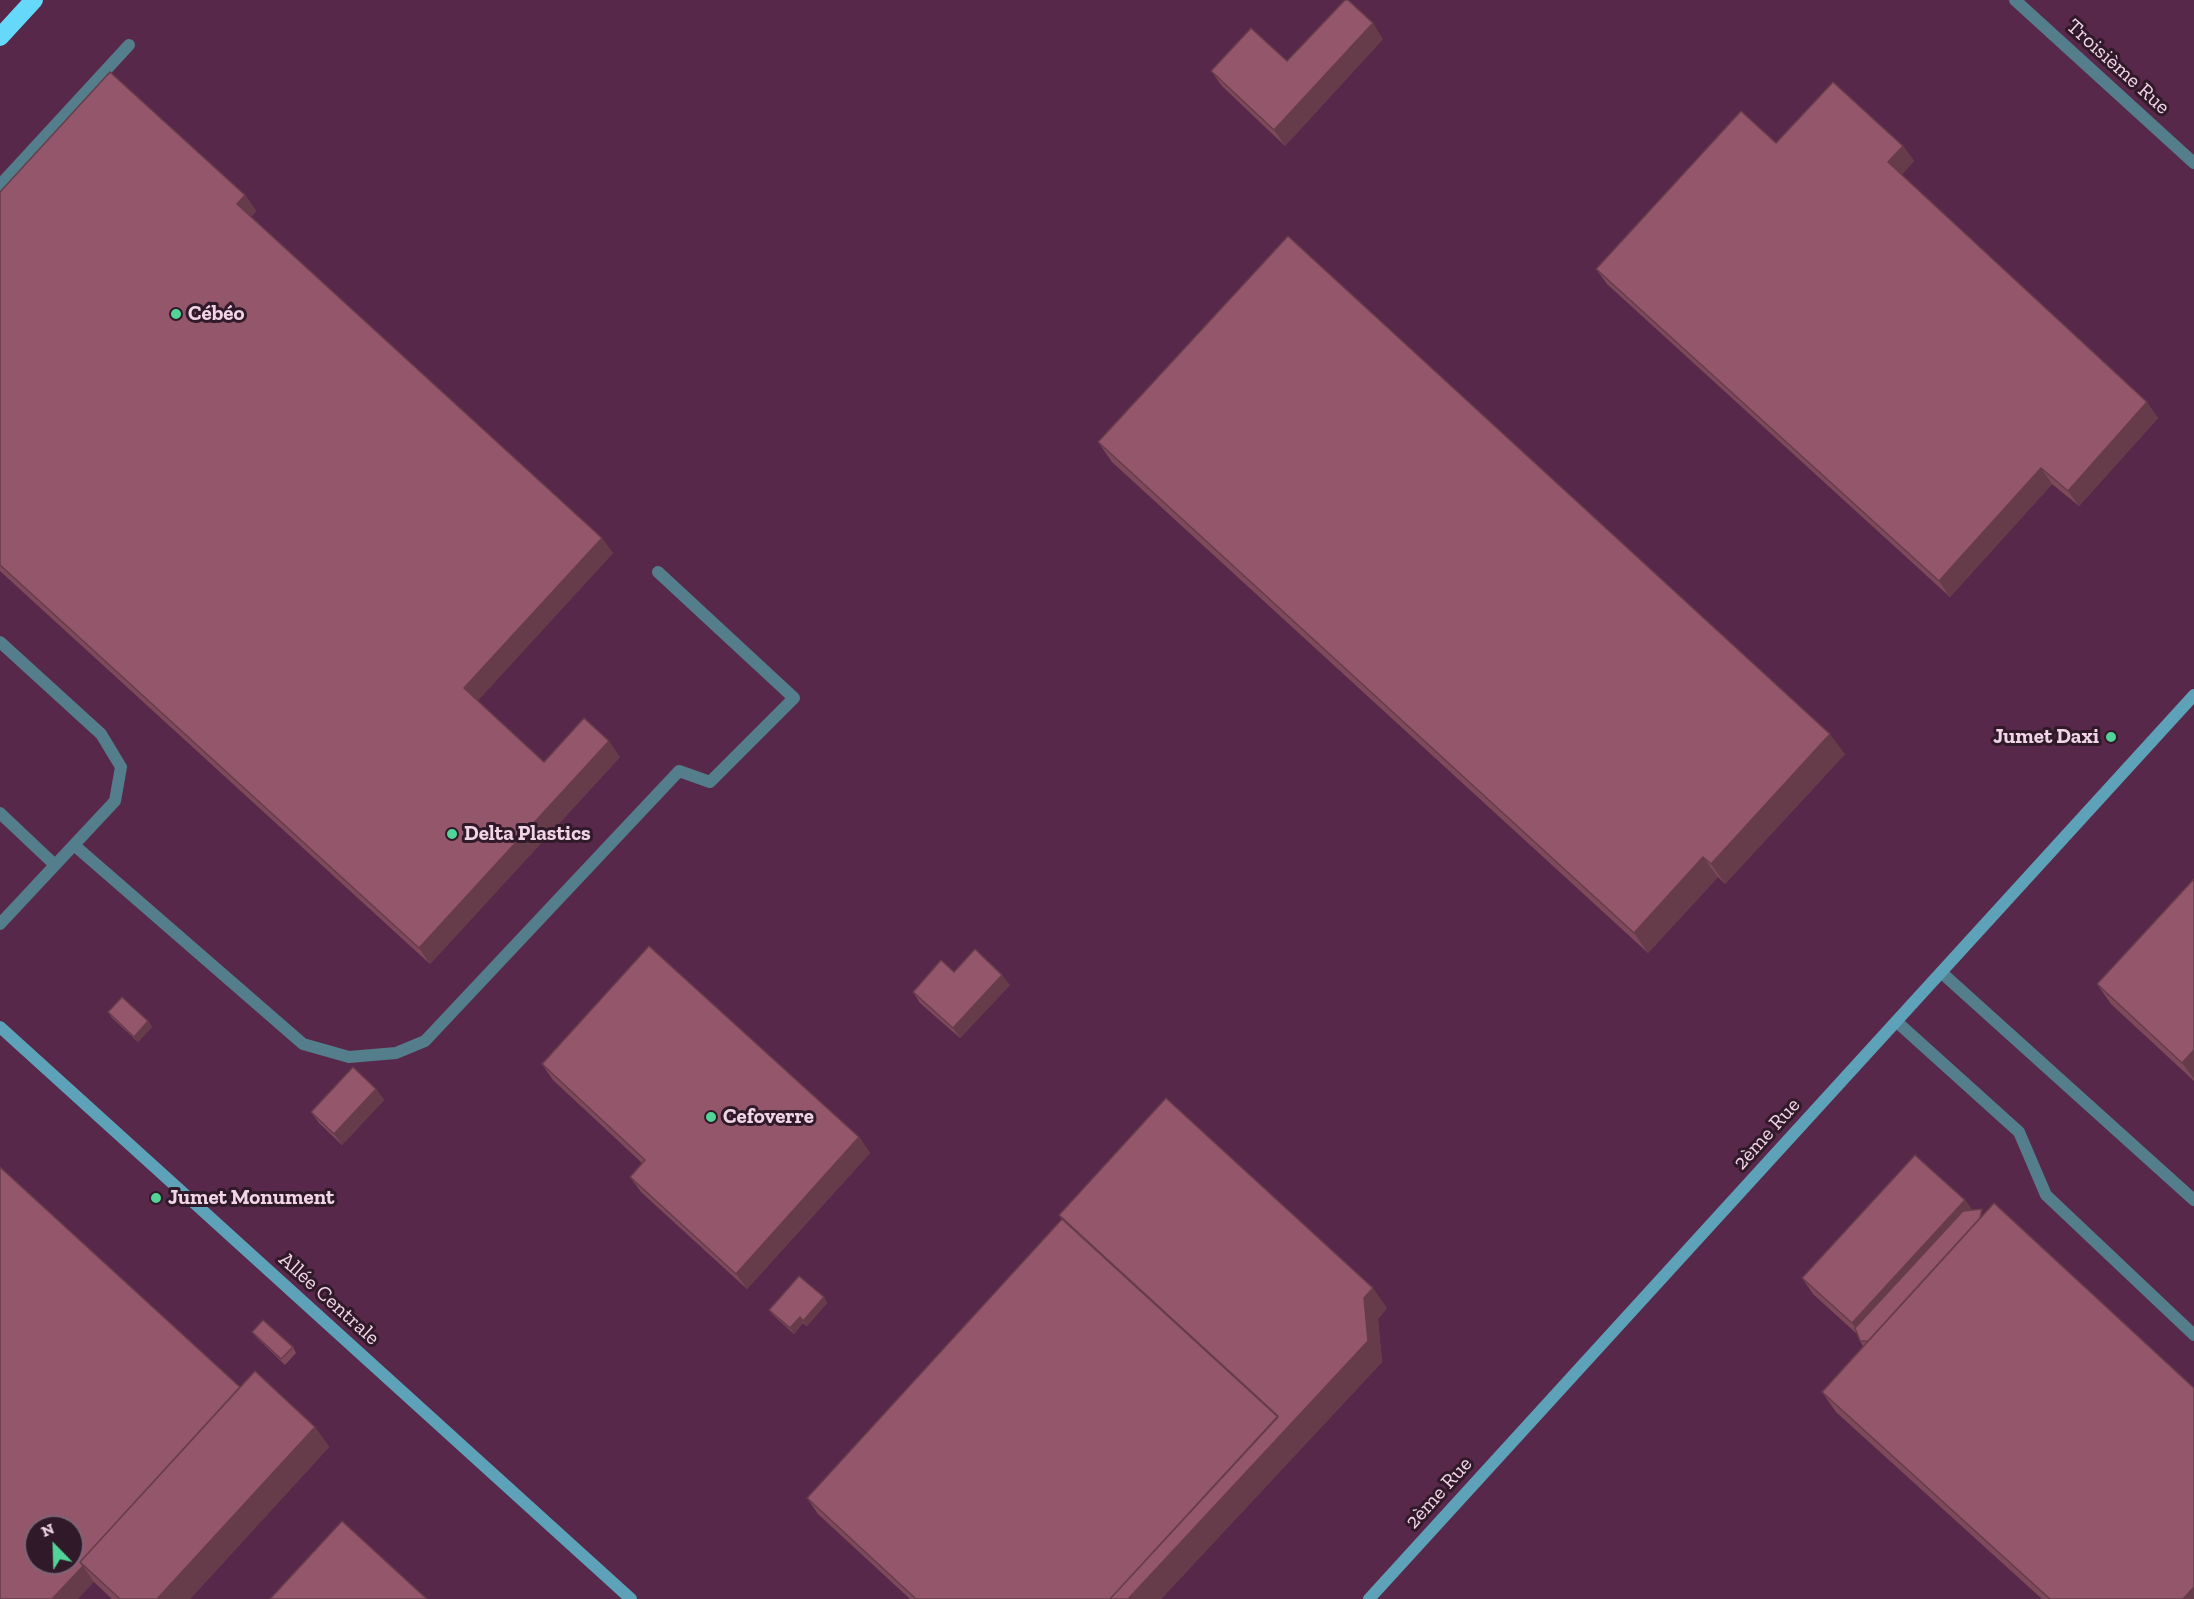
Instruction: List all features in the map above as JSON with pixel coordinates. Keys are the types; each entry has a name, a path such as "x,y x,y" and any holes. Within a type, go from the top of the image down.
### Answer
{"highway":[{"path":"0,37 34,0"}],"street":[{"name":"Troisième Rue","path":"2015,0 2194,163"},
{"path":"0,184 129,45"},
{"path":"74,845 303,1044 349,1057 396,1053 425,1041 679,771 710,782 794,698 658,572"},
{"path":"0,642 101,734 121,767 115,801 0,924"},
{"name":"2ème Rue","path":"1369,1599 2194,695"},
{"path":"0,813 55,865"},
{"path":"1942,973 2194,1200"},
{"path":"1897,1022 2019,1132 2046,1195 2194,1335"},
{"name":"Allée Centrale","path":"0,1027 631,1599"}],"building":[{"path":"1345,0 1348,0 1373,23 1274,130 1211,71 1251,28 1287,61"},
{"path":"110,72 245,195 237,204 602,538 464,688 544,762 584,718 609,741 419,948 0,565 0,192"},
{"path":"1833,82 1903,146 1888,162 2147,402 2068,491 2041,468 1939,581 1596,269 1741,111 1776,143"},
{"path":"1288,236 1830,734 1711,864 1703,857 1634,933 1098,442"},
{"path":"2194,879 2194,1050 2182,1063 2097,984"},
{"name":"Cefoverre","path":"649,946 859,1137 736,1274 630,1177 645,1160 542,1064"},
{"path":"975,949 1002,975 953,1028 913,992 941,960 954,972"},
{"path":"122,997 148,1021 134,1037 108,1012"},
{"path":"353,1067 376,1089 334,1134 311,1112"},
{"path":"1166,1098 1373,1288 1364,1298 1368,1341 1128,1599 1110,1599 1278,1416 1059,1215"},
{"path":"1915,1155 1965,1200 1852,1323 1802,1278"},
{"path":"0,1167 240,1387 84,1558 84,1515 24,1515 24,1575 75,1575 52,1599 0,1599"},
{"path":"1994,1203 2194,1388 2194,1587 2183,1599 2050,1599 1822,1392"},
{"path":"1982,1209 1980,1218 1868,1341 1860,1341 1855,1328 1963,1211"},
{"path":"1062,1219 1278,1417 1110,1599 916,1599 807,1498"},
{"path":"799,1276 824,1297 803,1321 800,1317 790,1328 769,1310"},
{"path":"263,1320 293,1347 281,1359 252,1332"},
{"path":"255,1371 315,1427 157,1599 120,1599 84,1566 84,1558"},
{"path":"342,1521 427,1599 270,1599"}],"place":[{"name":"Cébéo","path":"176,314"},
{"name":"Jumet Daxi","path":"2111,737"},
{"name":"Delta Plastics","path":"452,834"},
{"name":"Cefoverre","path":"711,1117"},
{"name":"Jumet Monument","path":"156,1198"}]}
